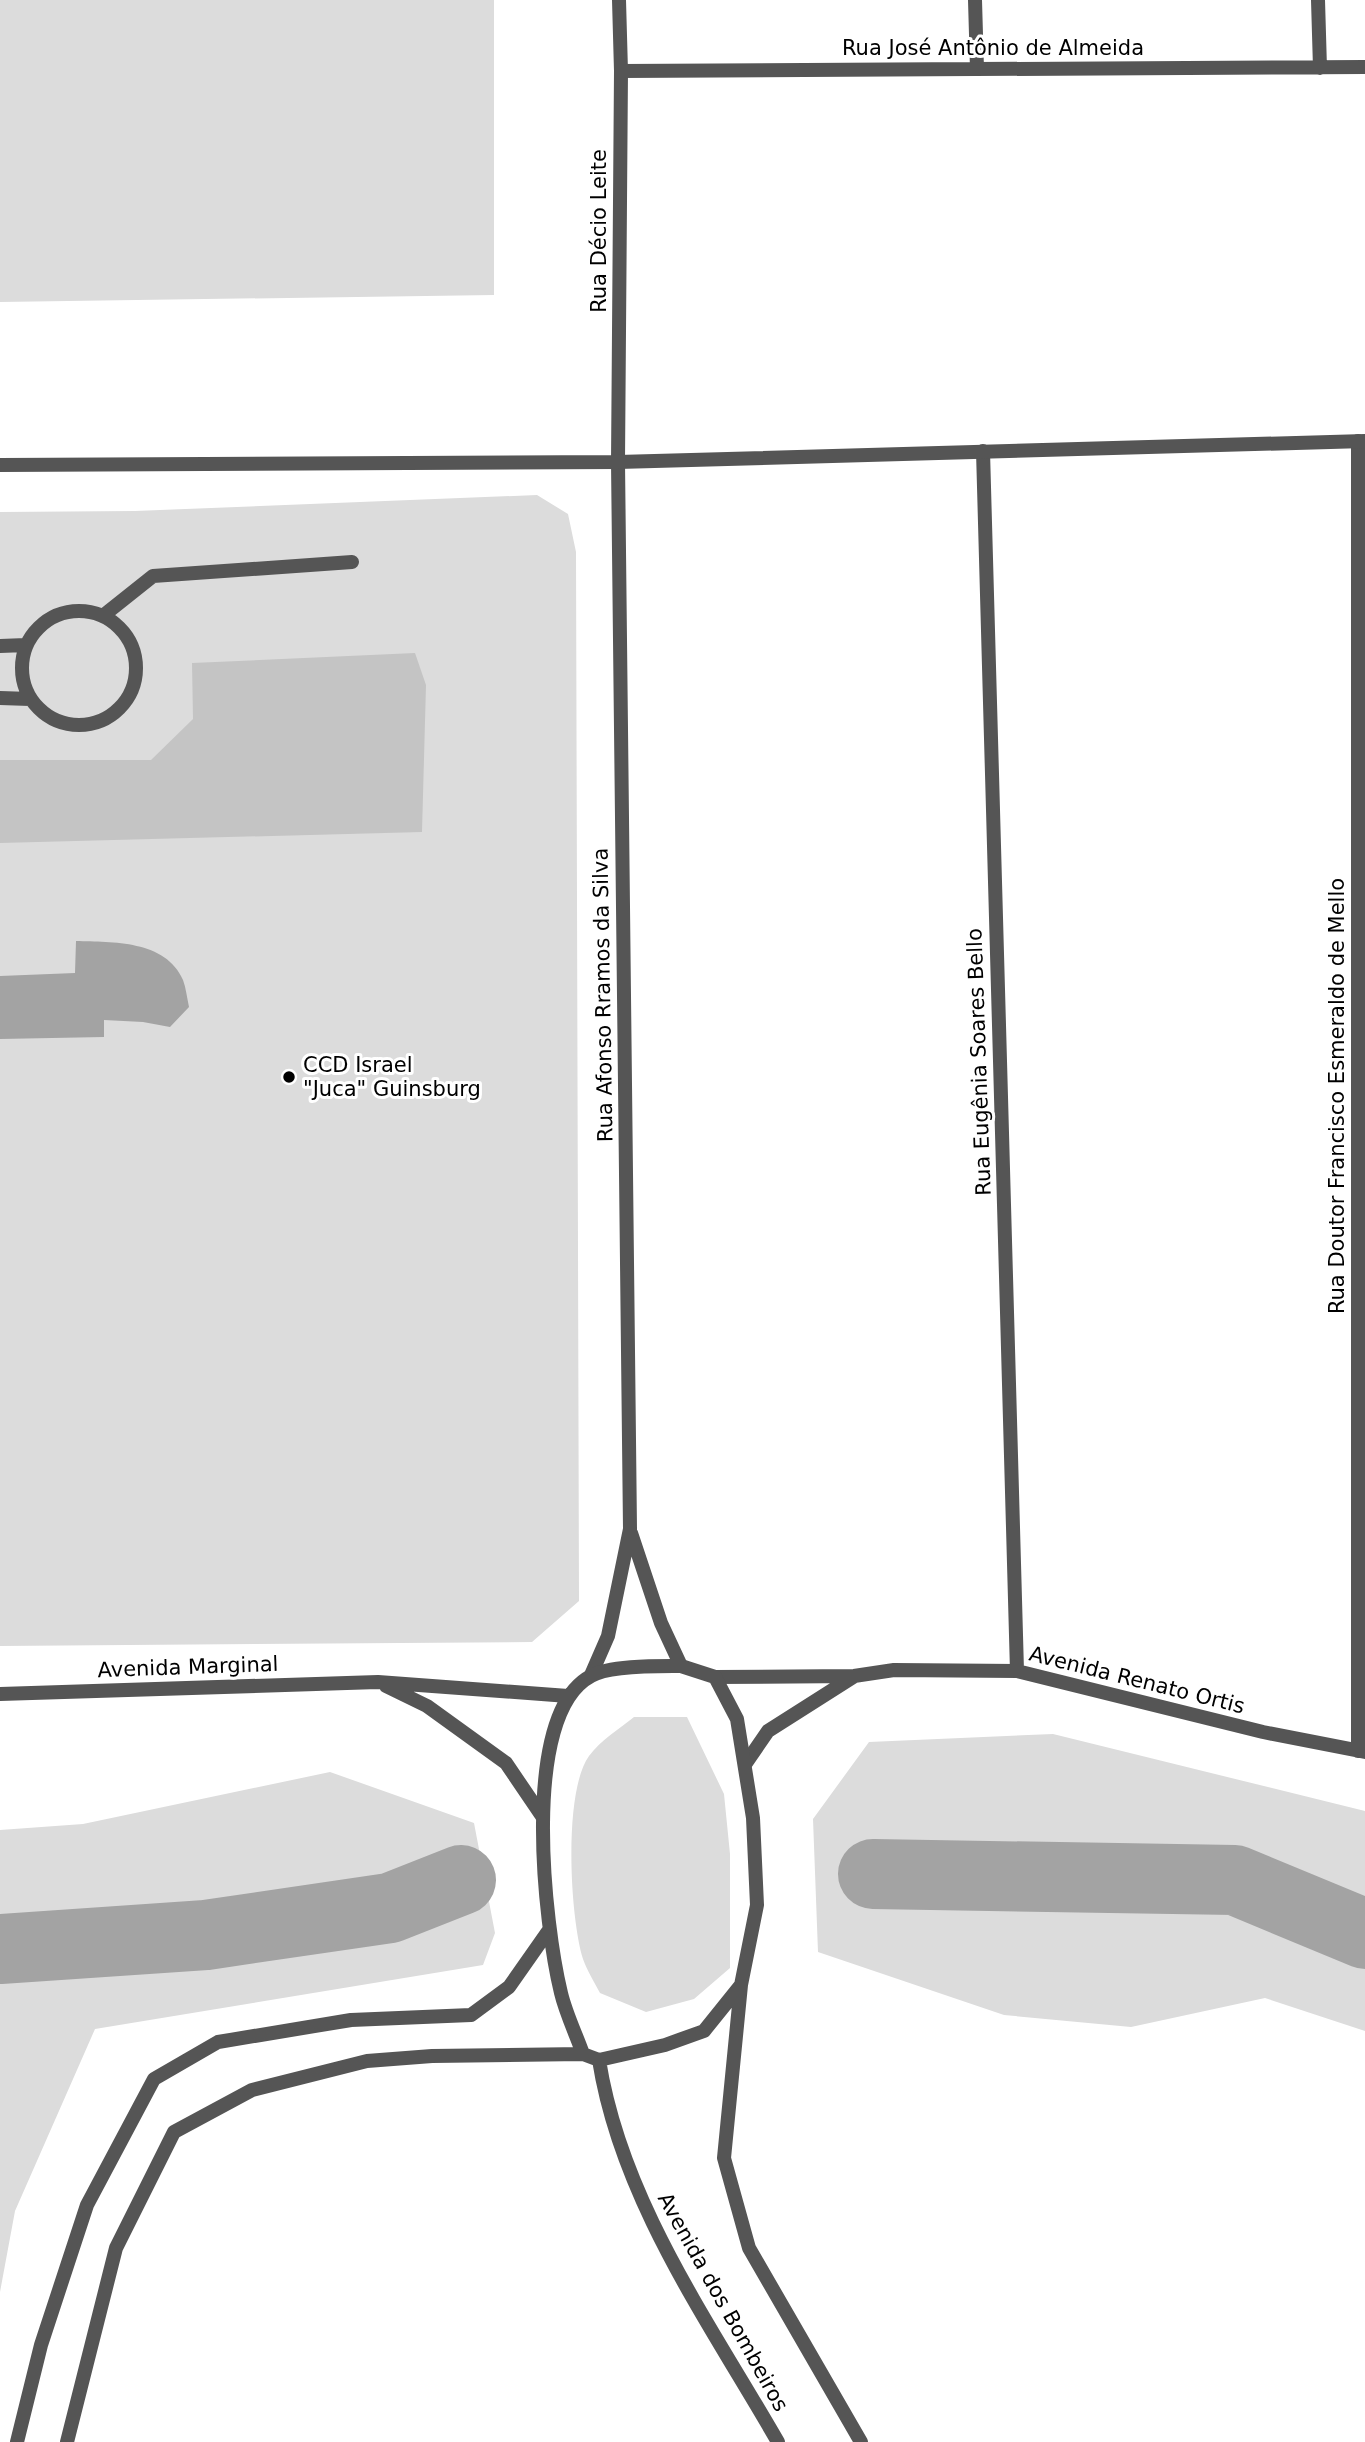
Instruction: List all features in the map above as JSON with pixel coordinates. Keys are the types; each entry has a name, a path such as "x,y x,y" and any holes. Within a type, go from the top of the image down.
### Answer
{"street":[{"name":"Rua Décio Leite","path":"618,461 621,71 619,0"},
{"path":"975,0 977,69"},
{"path":"1318,0 1320,68"},
{"name":"Rua José Antônio de Almeida","path":"621,71 1365,67"},
{"path":"0,466 618,461 1362,441"},
{"name":"Rua Doutor Francisco Esmeraldo de Mello","path":"1362,441 1362,1752"},
{"name":"Rua Eugênia Soares Bello","path":"983,451 1017,1671"},
{"name":"Rua Afonso Rramos da Silva","path":"591,1675 608,1636 630,1529 618,461"},
{"path":"104,615 153,576 352,562"},
{"path":"86,610 104,615 119,626 130,642 136,660 135,680 121,705 98,722 79,726 60,722 43,713 30,699 23,682 22,663 26,645 36,629 59,614 86,610"},
{"path":"0,646 26,645"},
{"path":"0,698 30,699"},
{"name":"Rua Afonso Rramos da Silva","path":"630,1529 661,1623 681,1666"},
{"path":"583,2054 562,1996 549,1930 542,1816 548,1754 568,1696 591,1675 638,1667 681,1666 715,1677 737,1719 753,1818 757,1905 741,1985 724,2158 749,2248 861,2442"},
{"name":"Avenida Renato Ortis","path":"715,1677 854,1676 894,1670 1017,1671 1263,1732 1362,1752"},
{"name":"Avenida Renato Ortis","path":"746,1763 768,1731 854,1676"},
{"name":"Avenida Marginal","path":"0,1694 378,1682 568,1696"},
{"name":"Avenida Marginal","path":"378,1682 426,1706 506,1763 542,1816"},
{"path":"17,2442 41,2345 87,2205 154,2080 218,2042 351,2020 471,2015 509,1987 549,1930"},
{"path":"68,2442 116,2248 174,2132 252,2090 367,2061 432,2056 583,2054 599,2060 665,2045 704,2031 741,1985"},
{"name":"Avenida dos Bombeiros","path":"599,2060 605,2099 644,2208 778,2442"}],"shaded area":[{"path":"0,0 494,0 494,295 0,302"},
{"name":"CCD Israel \"Juca\" Guinsburg","path":"537,495 568,514 576,552 579,1601 532,1642 0,1646 0,512 135,511"},
{"path":"76,941 121,943 151,950 164,957 175,967 183,980 189,1007 170,1027 143,1022 104,1020 104,1037 0,1039 0,976 75,973"},
{"path":"634,1717 687,1717 724,1794 730,1854 730,1968 694,1999 646,2012 600,1993 583,1959 578,1940 572,1886 572,1825 581,1773 594,1750"},
{"path":"1053,1734 1365,1811 1365,2031 1265,1998 1131,2027 1004,2015 818,1952 813,1819 869,1742"},
{"path":"330,1772 474,1823 495,1933 483,1965 95,2029 15,2211 0,2292 0,1830 83,1824"}],"building":[{"path":"415,653 426,685 422,832 0,843 0,760 151,760 193,719 192,663"}],"waterway":[{"path":"873,1874 1235,1880 1365,1934"},
{"path":"0,1949 206,1935 390,1908 461,1880"}],"place":[{"name":"CCD Israel \"Juca\" Guinsburg","path":"289,1077"}]}
